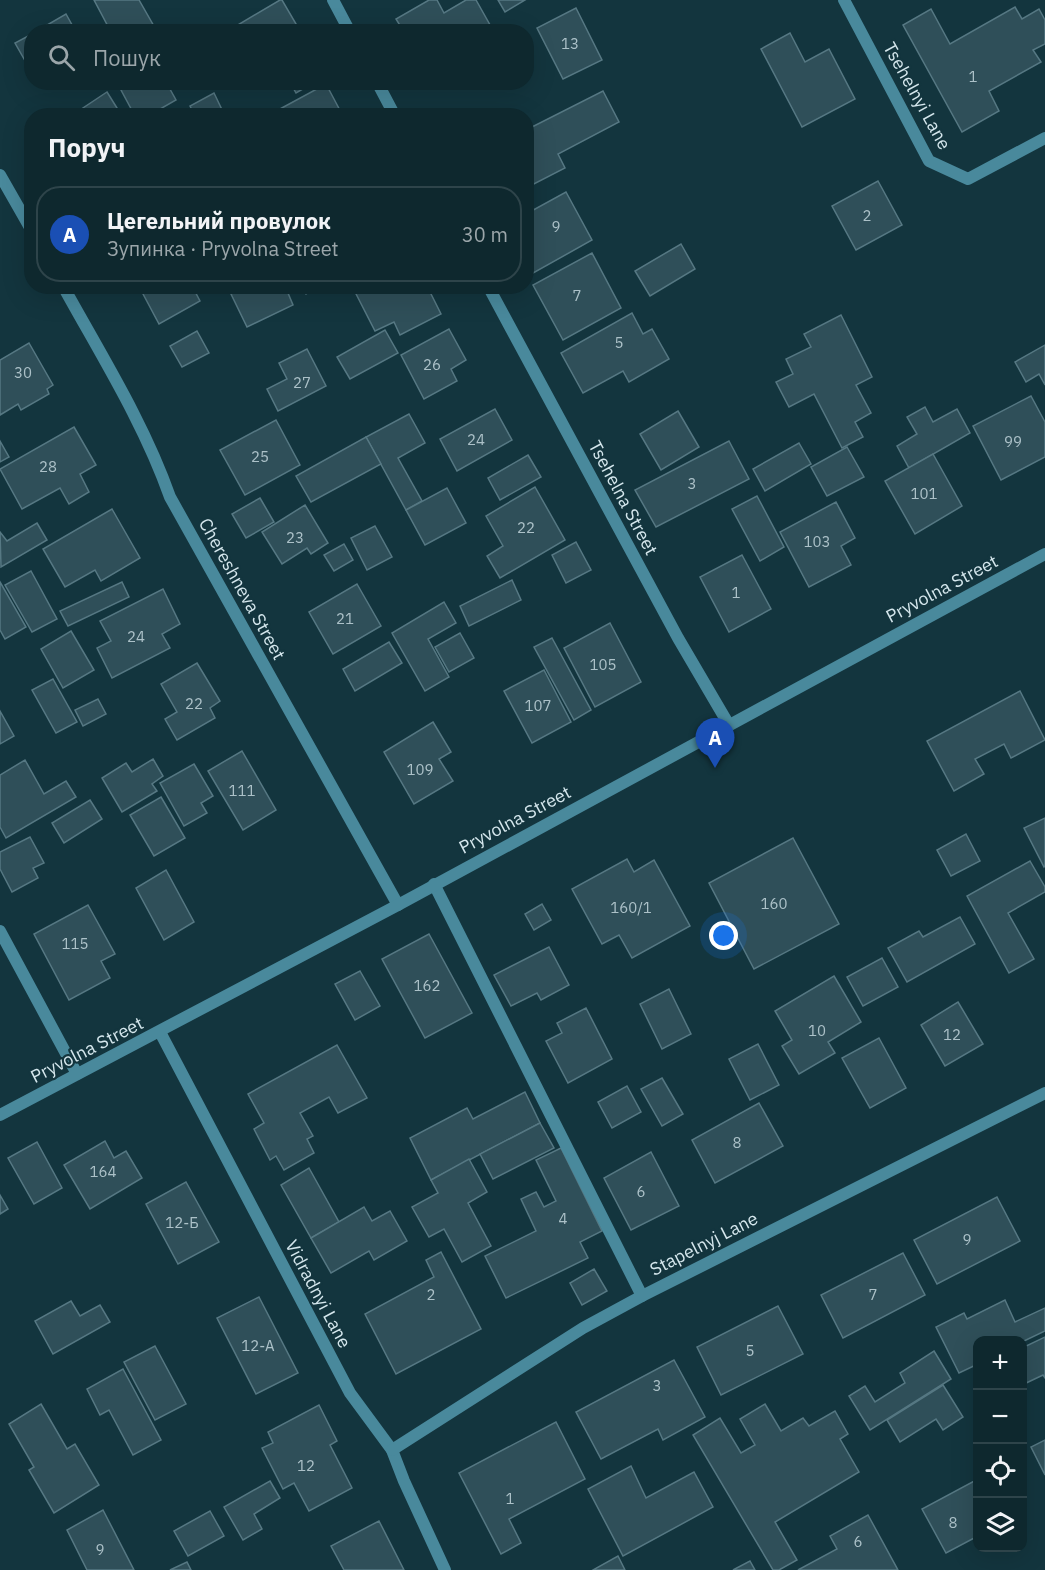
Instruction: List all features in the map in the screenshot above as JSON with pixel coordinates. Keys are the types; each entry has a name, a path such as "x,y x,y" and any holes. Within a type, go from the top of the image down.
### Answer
{"street":[{"path":"333,0 346,24"},
{"name":"Tsehelnyi Lane","path":"844,0 929,161 968,179 1045,138"},
{"path":"381,90 391,108"},
{"path":"0,175 24,217"},
{"name":"Chereshneva Street","path":"67,294 158,463 170,497 398,905"},
{"name":"Tsehelna Street","path":"492,294 678,638 729,725"},
{"name":"Pryvolna Street","path":"0,1115 398,905 1045,554"},
{"path":"434,884 642,1296"},
{"path":"0,931 77,1074"},
{"name":"Vidradnyi Lane","path":"160,1032 350,1393 392,1450 445,1570"},
{"name":"Stapelnyj Lane","path":"392,1450 583,1328 1045,1093"}],"building":[{"path":"94,0 139,0 153,24 107,24"},
{"path":"282,0 296,24 240,24"},
{"path":"429,0 437,0 444,13 466,0 476,0 490,24 399,24 396,19"},
{"path":"498,0 525,0 505,12"},
{"path":"1015,7 1022,19 1039,9 1045,20 1045,44 1033,50 1041,62 989,91 999,111 962,132 903,25 931,9 950,44"},
{"path":"576,8 602,60 563,79 537,28"},
{"path":"66,14 72,24 49,24"},
{"path":"790,33 805,62 829,49 855,99 802,127 761,49"},
{"path":"24,38 24,59 15,43"},
{"path":"121,90 170,90 176,100 162,108 131,108"},
{"path":"315,90 329,90 339,108 282,108"},
{"path":"603,91 619,122 558,154 565,168 534,184 534,126"},
{"path":"107,92 117,108 83,108"},
{"path":"214,93 221,108 191,108 190,106"},
{"path":"878,181 902,225 856,250 832,206"},
{"path":"566,192 592,240 534,273 534,210"},
{"path":"681,244 695,269 650,296 635,271"},
{"path":"592,253 621,308 563,340 534,284"},
{"path":"143,294 196,294 200,301 159,324"},
{"path":"231,294 288,294 293,305 247,327"},
{"path":"356,294 431,294 441,314 400,335 394,322 375,331"},
{"path":"632,313 643,334 652,329 669,359 629,382 623,371 583,393 561,353"},
{"path":"841,315 872,377 856,385 871,413 855,422 863,437 842,448 814,394 789,407 776,382 793,374 786,359 811,347 804,334"},
{"path":"449,329 466,360 451,369 457,381 424,399 401,355"},
{"path":"385,330 398,353 350,379 337,357"},
{"path":"197,331 209,353 182,367 170,346"},
{"path":"29,343 53,385 47,389 49,394 21,410 18,404 0,415 0,360"},
{"path":"1045,345 1045,385 1039,374 1026,382 1015,362"},
{"path":"307,349 326,386 278,411 267,389 287,379 279,363"},
{"path":"1031,396 1045,422 1045,457 1001,480 973,426"},
{"path":"925,407 933,422 957,409 970,433 909,468 897,446 917,434 907,417"},
{"path":"495,409 512,440 457,471 440,439"},
{"path":"678,411 699,447 661,470 640,434"},
{"path":"409,414 425,443 398,458 422,501 406,510 366,437"},
{"path":"276,420 300,465 245,495 220,450"},
{"path":"74,427 96,465 80,474 89,492 69,504 60,488 22,509 0,469"},
{"path":"366,437 381,464 311,502 296,476"},
{"path":"0,441 9,457 0,462"},
{"path":"729,441 749,479 656,527 635,490"},
{"path":"799,443 811,464 765,491 753,469"},
{"path":"847,447 864,477 827,496 811,467"},
{"path":"933,454 962,506 915,534 885,481"},
{"path":"528,455 541,477 500,500 488,478"},
{"path":"535,487 565,540 500,578 487,556 503,546 486,516"},
{"path":"447,488 466,523 425,545 406,510"},
{"path":"757,496 784,547 760,561 732,509"},
{"path":"260,498 274,522 246,538 232,514"},
{"path":"836,502 855,538 841,546 851,565 809,587 780,532"},
{"path":"305,505 328,543 311,554 307,548 282,564 262,532"},
{"path":"112,509 140,558 101,581 95,570 65,587 43,549"},
{"path":"37,523 47,540 1,567 0,532 7,541"},
{"path":"375,526 392,557 367,570 351,538"},
{"path":"576,542 591,570 566,583 552,555"},
{"path":"344,544 353,560 334,571 324,555"},
{"path":"742,555 771,609 729,632 700,577"},
{"path":"31,571 57,619 32,632 5,585"},
{"path":"512,580 521,600 469,626 460,606"},
{"path":"0,582 26,627 5,639 0,630"},
{"path":"122,582 129,597 68,626 60,611"},
{"path":"357,584 381,626 333,654 309,612"},
{"path":"163,589 180,624 162,634 170,648 112,678 97,648 111,641 100,621"},
{"path":"444,602 456,623 428,639 449,677 425,691 392,633"},
{"path":"610,623 641,682 595,707 564,648"},
{"path":"71,631 94,670 63,688 41,649"},
{"path":"460,633 474,658 449,672 435,647"},
{"path":"552,638 591,710 574,720 534,647"},
{"path":"389,642 402,663 355,691 343,669"},
{"path":"197,663 220,701 210,708 215,718 177,740 165,719 177,712 161,684"},
{"path":"544,670 571,722 532,743 504,691"},
{"path":"53,679 77,722 56,733 32,690"},
{"path":"1020,691 1045,740 1011,758 1004,744 975,759 984,774 954,791 927,741"},
{"path":"98,699 106,714 83,726 75,710"},
{"path":"0,711 14,736 0,744"},
{"path":"433,722 451,752 439,759 453,781 414,804 384,752"},
{"path":"242,751 276,810 243,830 208,771"},
{"path":"153,759 163,776 152,784 157,791 122,812 102,778 126,763 132,772"},
{"path":"25,760 44,794 66,781 76,797 6,838 0,827 0,775"},
{"path":"194,764 213,796 201,803 207,813 184,826 160,783"},
{"path":"161,797 185,838 154,856 130,815"},
{"path":"90,800 102,819 64,843 52,823"},
{"path":"1045,818 1045,866 1044,867 1024,828"},
{"path":"966,834 980,861 951,876 937,850"},
{"path":"30,837 44,863 33,868 38,878 12,892 0,869 0,852"},
{"path":"793,838 839,924 754,969 709,883"},
{"path":"627,859 634,872 654,860 690,926 632,958 619,935 602,944 572,889"},
{"path":"1030,861 1045,887 1045,892 1008,913 1034,959 1009,973 967,896"},
{"path":"166,870 194,922 164,940 136,888"},
{"path":"542,904 551,920 534,930 525,914"},
{"path":"88,905 115,954 101,961 110,978 69,1000 34,934"},
{"path":"960,917 975,944 907,982 888,948 919,931 923,937"},
{"path":"429,934 472,1013 425,1038 382,959"},
{"path":"549,947 569,985 541,1000 537,993 511,1006 494,975"},
{"path":"882,958 898,987 863,1006 847,977"},
{"path":"360,971 380,1006 355,1020 335,984"},
{"path":"834,976 861,1022 828,1042 835,1053 799,1074 782,1046 792,1040 775,1011"},
{"path":"669,989 691,1034 662,1049 640,1004"},
{"path":"958,1002 983,1044 945,1066 921,1025"},
{"path":"586,1008 612,1059 568,1083 546,1041 562,1033 557,1023"},
{"path":"879,1038 906,1088 870,1108 842,1058"},
{"path":"758,1044 779,1085 750,1100 729,1059"},
{"path":"337,1045 367,1098 338,1113 329,1097 300,1113 313,1136 307,1139 314,1153 284,1170 276,1156 270,1160 254,1129 264,1123 248,1094"},
{"path":"662,1078 683,1114 662,1126 641,1089"},
{"path":"627,1086 641,1112 612,1128 598,1102"},
{"path":"525,1092 540,1123 431,1180 410,1138 467,1108 473,1119"},
{"path":"759,1103 783,1146 715,1183 692,1140"},
{"path":"540,1123 554,1148 493,1179 480,1154"},
{"path":"105,1141 114,1158 126,1151 142,1178 90,1209 64,1165"},
{"path":"37,1142 62,1188 34,1204 8,1158"},
{"path":"561,1148 602,1231 580,1242 588,1258 506,1298 485,1256 536,1231 521,1199 536,1192 544,1207 556,1201 536,1160"},
{"path":"651,1152 679,1206 631,1230 604,1178"},
{"path":"469,1159 487,1192 468,1203 491,1246 462,1262 444,1229 429,1237 412,1207 438,1193 431,1180"},
{"path":"309,1168 339,1222 311,1238 281,1185"},
{"path":"186,1182 219,1242 178,1264 146,1204"},
{"path":"0,1195 8,1209 0,1214"},
{"path":"997,1197 1020,1241 937,1284 914,1240"},
{"path":"364,1207 372,1221 390,1211 407,1241 374,1260 369,1251 331,1273 311,1238"},
{"path":"441,1252 481,1329 396,1374 365,1314 434,1277 426,1260"},
{"path":"903,1253 925,1295 843,1338 821,1295"},
{"path":"594,1269 607,1291 582,1305 570,1283"},
{"path":"259,1297 298,1373 256,1394 217,1318"},
{"path":"1005,1300 1015,1322 1045,1308 1045,1331 1027,1340 1027,1336 973,1336 973,1366 959,1373 936,1327 964,1313 967,1319"},
{"path":"71,1301 80,1316 100,1305 110,1322 53,1354 35,1321"},
{"path":"778,1306 803,1354 721,1395 697,1347"},
{"path":"1045,1337 1045,1378 1043,1375 1027,1383 1027,1346"},
{"path":"155,1346 186,1404 155,1420 124,1362"},
{"path":"934,1351 951,1379 870,1430 849,1396 865,1386 875,1402 905,1383 900,1373"},
{"path":"674,1360 705,1417 663,1440 658,1429 601,1459 576,1412"},
{"path":"123,1369 161,1440 133,1455 109,1410 100,1415 87,1389"},
{"path":"943,1385 963,1417 943,1430 936,1419 900,1442 887,1420"},
{"path":"41,1404 67,1449 75,1444 99,1485 54,1513 29,1470 34,1467 9,1424"},
{"path":"765,1404 781,1431 803,1418 809,1426 835,1411 848,1434 840,1439 859,1472 775,1522 797,1560 779,1570 773,1570 693,1435 720,1418 741,1453 755,1445 740,1419"},
{"path":"319,1405 337,1441 330,1445 352,1488 309,1511 294,1483 283,1489 262,1448 273,1443 268,1432"},
{"path":"556,1422 585,1479 509,1519 521,1543 501,1554 459,1473"},
{"path":"1045,1440 1045,1475 1031,1447"},
{"path":"631,1466 646,1498 694,1472 713,1507 623,1556 588,1489"},
{"path":"270,1481 280,1498 254,1514 262,1529 243,1540 224,1507"},
{"path":"973,1482 973,1539 946,1553 922,1509"},
{"path":"103,1510 134,1570 87,1570 67,1530"},
{"path":"210,1511 224,1536 188,1556 174,1531"},
{"path":"868,1515 898,1570 798,1570 837,1549 830,1536"},
{"path":"379,1521 404,1570 344,1570 331,1546"},
{"path":"618,1556 625,1570 593,1570"},
{"path":"750,1561 755,1570 733,1570"},
{"path":"187,1562 191,1570 170,1570"}],"place":[{"name":"Цегельний провулок","path":"715,768"}]}
